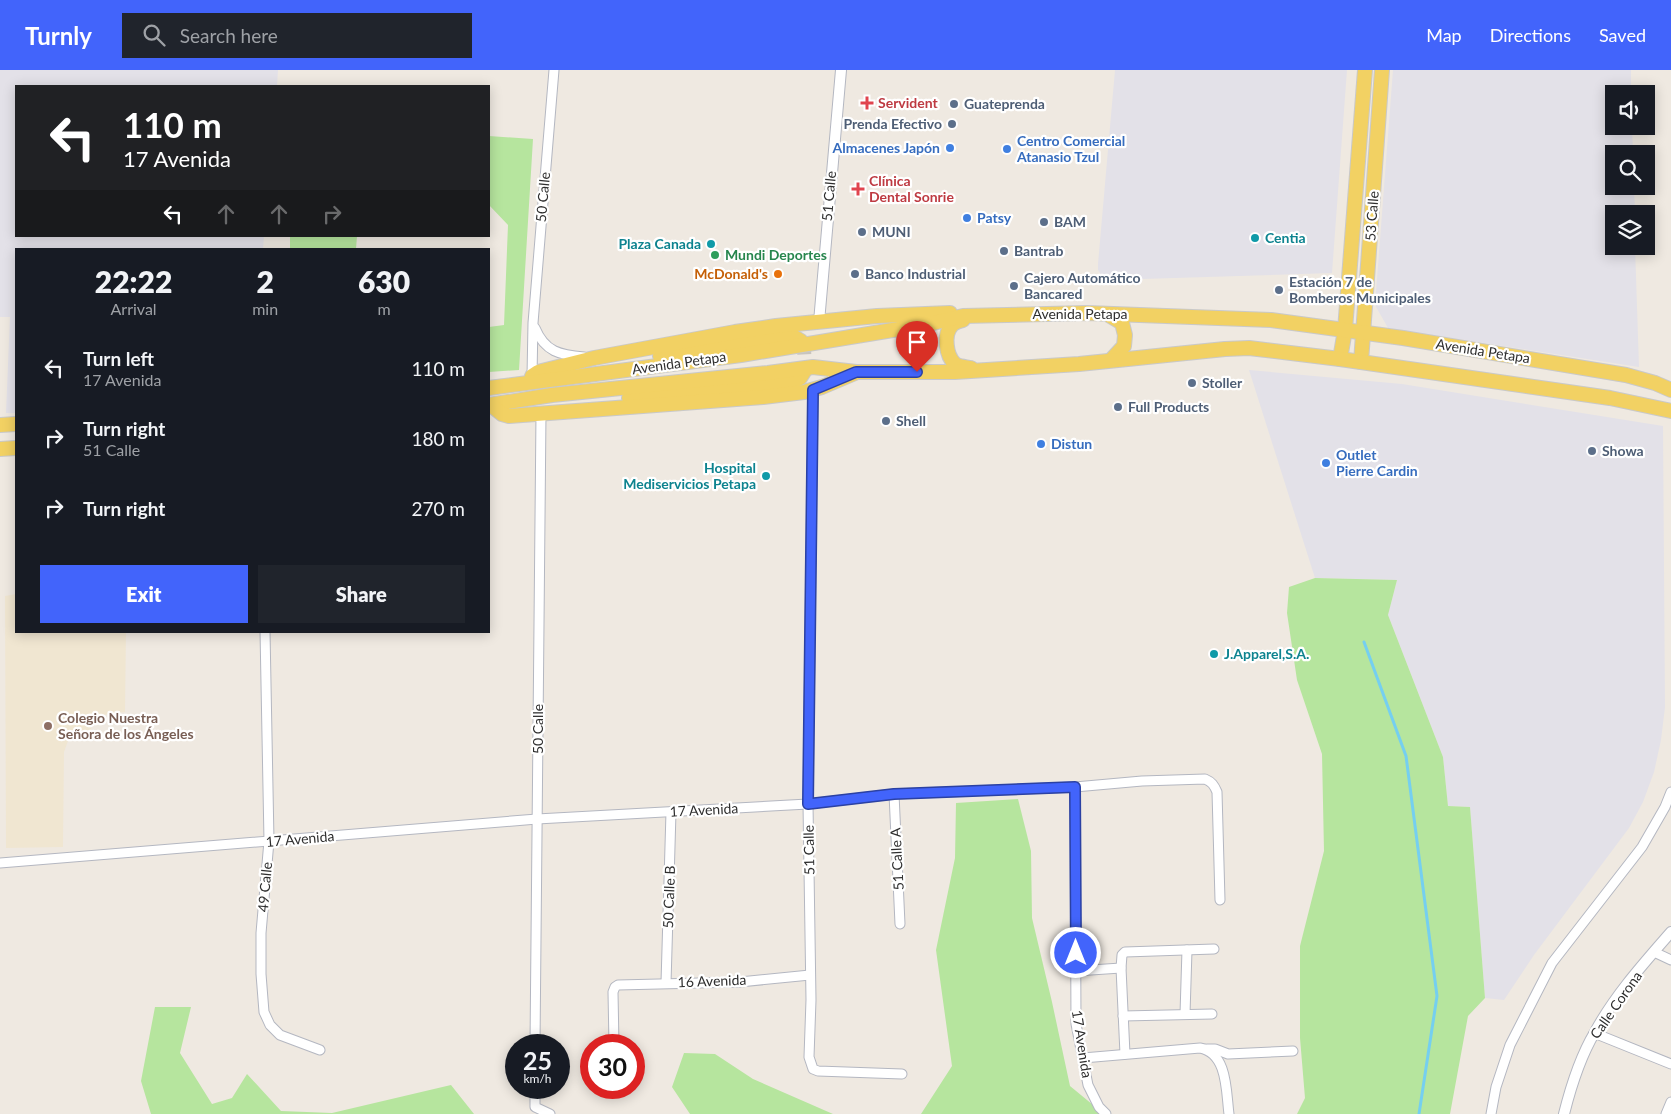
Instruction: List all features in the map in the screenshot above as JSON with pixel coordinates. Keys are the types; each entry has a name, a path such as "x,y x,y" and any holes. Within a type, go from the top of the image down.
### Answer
{"main road":[{"name":"53 Calle","path":"1340,358 1345,330 1365,70"},
{"name":"53 Calle","path":"1361,362 1382,70"},
{"path":"532,376 538,372 594,358 735,332 877,316 948,313 963,316"},
{"path":"1107,314 1122,322 1125,335 1124,346 1112,359"},
{"name":"Avenida Petapa","path":"490,388 741,355 929,324 963,316 1107,314 1271,320 1363,332 1626,375 1655,383 1671,390"},
{"path":"988,315 952,324 947,333 947,346 950,358 955,364 964,367 994,370"},
{"path":"511,386 518,380 532,376 786,335 796,337 801,341"},
{"name":"Avenida Petapa","path":"490,405 552,395 813,367 856,372 955,372 1226,349 1260,350 1340,358 1610,398 1671,410"},
{"path":"490,405 552,405 741,388 793,381 800,378 805,370"},
{"path":"490,405 502,414 509,416 763,397 813,390 856,372"},
{"path":"0,425 15,424"},
{"path":"0,449 15,448"}],"street":[{"name":"50 Calle","path":"532,376 533,323 554,70"},
{"name":"51 Calle","path":"819,322 841,70"},
{"path":"533,323 540,341 549,349 573,356 594,358"},
{"name":"51 Calle","path":"813,390 808,804 811,1000 809,1057 813,1069 818,1070 902,1074"},
{"name":"50 Calle","path":"536,1034 541,413"},
{"name":"49 Calle","path":"265,633 268,841 261,933 261,974 264,1012 270,1025 280,1035 320,1050"},
{"path":"1075,787 1142,781 1205,779 1210,781 1215,786 1217,792 1220,900"},
{"name":"17 Avenida","path":"0,863 537,819 808,804 894,794 1075,787 1076,1024 1088,1085 1099,1107 1106,1114"},
{"path":"1491,1114 1496,1087 1510,1045 1552,963 1642,847 1665,808 1671,792"},
{"name":"51 Calle A","path":"894,794 900,924"},
{"name":"50 Calle B","path":"666,983 671,812"},
{"name":"Calle Corona","path":"1564,1114 1578,1066 1594,1033 1612,1004 1671,932"},
{"path":"1125,1054 1121,968 1124,952 1214,948"},
{"path":"1186,1014 1187,950"},
{"path":"1654,952 1671,960"},
{"path":"1076,971 1121,968"},
{"name":"16 Avenida","path":"614,1034 613,992 618,985 740,982 810,975"},
{"path":"1123,1016 1212,1014"},
{"path":"1594,1033 1671,1064"},
{"path":"1083,1058 1200,1048 1215,1049 1228,1054 1293,1051"},
{"path":"1206,1049 1218,1059 1222,1068 1229,1114"},
{"path":"535,1099 535,1107 550,1114"},
{"path":"1666,1114 1671,1102"}],"shaded area":[{"path":"0,70 278,70 277,85 15,85 15,237 264,237 263,248 15,248 15,413 6,413 10,317 0,317"},
{"path":"1115,70 1347,70 1332,273 1142,279 1112,284 1104,279 1098,270 1098,264"},
{"path":"1393,70 1631,70 1631,85 1605,85 1605,135 1632,135 1633,145 1605,145 1605,195 1634,195 1635,205 1605,205 1605,255 1635,255 1639,367 1388,328 1375,305"},
{"path":"1249,370 1402,384 1663,426 1665,707 1661,740 1654,772 1643,802 1629,828 1534,955 1504,1000 1485,998 1470,807 1448,806 1443,757 1388,615 1397,580 1315,578"},
{"name":"Colegio Nuestra Señora de los Ángeles","path":"15,594 15,633 126,633 125,712 89,717 92,736 69,738 64,752 63,847 6,848 5,596"}],"green space":[{"path":"490,136 533,139 519,370 490,372 490,327 504,325 508,225 490,206"},
{"path":"290,237 357,237 356,248 290,248"},
{"path":"1315,578 1397,580 1388,615 1443,757 1448,806 1470,807 1485,998 1468,1016 1450,1114 1297,1114 1305,1098 1300,1038 1300,946 1324,851 1322,754 1297,680 1287,613 1289,587"},
{"path":"1018,799 1031,851 1032,918 1070,1086 1104,1114 921,1114 952,1066 936,950 955,858 956,803"},
{"path":"155,1007 191,1007 180,1053 212,1104 232,1098 247,1074 281,1111 332,1113 451,1085 474,1114 151,1114 141,1081"},
{"path":"684,1053 715,1054 753,1079 833,1114 690,1114 672,1087"}],"waterway":[{"path":"1364,642 1406,756 1437,996 1419,1114"}],"tunnel":[{"path":"801,341 804,348 805,370"}],"place":[{"name":"Servident","path":"867,103"},
{"name":"Guateprenda","path":"954,104"},
{"name":"Prenda Efectivo","path":"952,124"},
{"name":"Almacenes Japón","path":"950,148"},
{"name":"Centro Comercial Atanasio Tzul","path":"1007,149"},
{"name":"Clínica Dental Sonrie","path":"858,189"},
{"name":"Patsy","path":"967,218"},
{"name":"BAM","path":"1044,222"},
{"name":"MUNI","path":"862,232"},
{"name":"Centia","path":"1255,238"},
{"name":"Plaza Canada","path":"711,244"},
{"name":"Bantrab","path":"1004,251"},
{"name":"Mundi Deportes","path":"715,255"},
{"name":"McDonald's","path":"778,274"},
{"name":"Banco Industrial","path":"855,274"},
{"name":"Cajero Automático Bancared","path":"1014,286"},
{"name":"Estación 7 de Bomberos Municipales","path":"1279,290"},
{"name":"Stoller","path":"1192,383"},
{"name":"Full Products","path":"1118,407"},
{"name":"Shell","path":"886,421"},
{"name":"Distun","path":"1041,444"},
{"name":"Showa","path":"1592,451"},
{"name":"Outlet Pierre Cardin","path":"1326,463"},
{"name":"Hospital Mediservicios Petapa","path":"766,476"},
{"name":"J.Apparel,S.A.","path":"1214,654"},
{"name":"Colegio Nuestra Señora de los Ángeles","path":"48,726"}],"route":[{"path":"917,372 856,372 813,390 808,804 894,794 1075,787 1076,953"}]}
